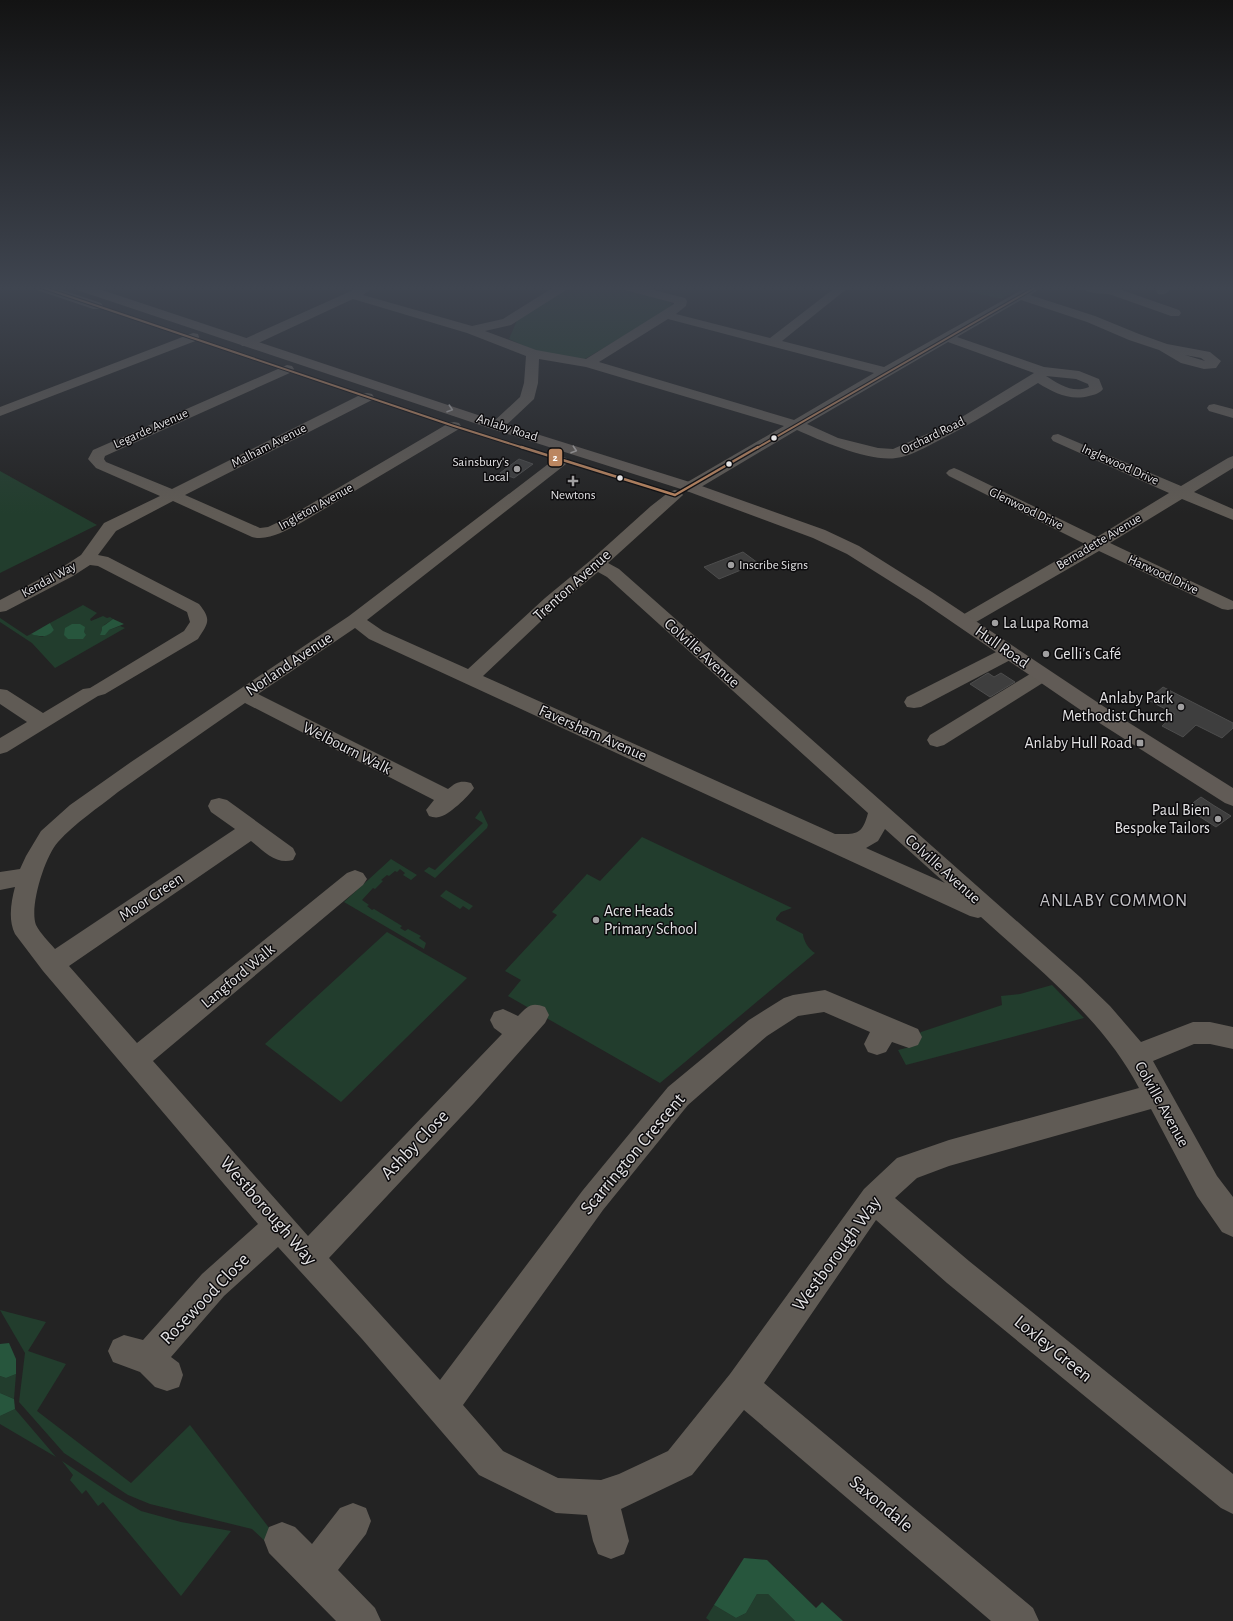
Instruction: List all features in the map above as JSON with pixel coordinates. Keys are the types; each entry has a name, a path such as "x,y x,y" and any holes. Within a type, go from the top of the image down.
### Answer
{"main road":[{"name":"Anlaby Road","path":"268,363 561,461 675,495 762,514"},
{"name":"Anlaby Road","path":"307,363 497,426 690,487 762,514"},
{"name":"Hull Road","path":"762,514 819,534 853,550 965,621 1042,675 1233,798"}],"street":[{"path":"0,412 127,363"},
{"path":"497,426 527,399 531,383 532,363"},
{"name":"Orchard Road","path":"588,363 797,425 833,441 877,453 895,454 957,426 1040,374 1011,363"},
{"path":"851,363 886,372"},
{"path":"690,487 903,363"},
{"name":"Legarde Avenue","path":"172,495 100,465 96,459 98,453 287,369"},
{"name":"Malham Avenue","path":"172,495 367,397"},
{"path":"1214,408 1233,414"},
{"name":"Ingleton Avenue","path":"172,495 242,528 258,533 272,531 294,521 338,496 454,426"},
{"name":"Inglewood Drive","path":"1058,438 1233,515"},
{"name":"Norland Avenue","path":"29,876 37,856 49,837 78,811 138,767 355,620 561,461"},
{"name":"Bernadette Avenue","path":"965,621 1098,544 1233,461"},
{"name":"Glenwood Drive","path":"954,473 1098,544"},
{"name":"Kendal Way","path":"0,607 67,572 87,559 101,537 110,527 172,495"},
{"name":"Trenton Avenue","path":"471,677 551,602 597,564 635,528 675,495"},
{"name":"Harwood Drive","path":"1098,544 1228,606"},
{"path":"0,747 101,685 191,635 199,623 199,615 193,608 102,561 87,559"},
{"name":"Colville Avenue","path":"597,564 613,573 1071,984 1101,1014 1136,1056 1208,1186 1233,1222"},
{"name":"Faversham Avenue","path":"355,620 376,635 996,917"},
{"path":"914,702 1009,653"},
{"path":"937,740 1042,675"},
{"path":"0,695 42,722"},
{"name":"Welbourn Walk","path":"244,695 450,799"},
{"path":"219,806 285,854"},
{"name":"Faversham Avenue","path":"834,842 856,843 869,837 876,826 879,812"},
{"name":"Moor Green","path":"52,964 251,830"},
{"path":"0,881 29,876"},
{"name":"Westborough Way","path":"29,876 23,903 24,927 52,964 136,1059 279,1226 373,1328 491,1463 556,1494 601,1498 626,1490 680,1463 742,1386 874,1199 907,1168 949,1153 1158,1095"},
{"name":"Langford Walk","path":"136,1059 340,885"},
{"name":"Scarrington Crescent","path":"441,1407 593,1200 678,1096 758,1028 793,1006 825,1001 890,1036"},
{"name":"Ashby Close","path":"308,1258 464,1094 520,1022"},
{"path":"1136,1056 1193,1033 1210,1033 1233,1038"},
{"name":"Loxley Green","path":"874,1199 958,1272 1233,1496"},
{"name":"Rosewood Close","path":"146,1361 213,1285 279,1226"},
{"name":"Saxondale","path":"742,1386 1020,1621"},
{"path":"601,1498 611,1541"},
{"path":"314,1571 353,1521"},
{"path":"282,1540 362,1621"}],"green space":[{"path":"0,471 97,525 0,573"},
{"path":"83,605 97,613 90,619 91,621 103,616 107,618 110,617 113,619 104,625 109,630 120,626 125,628 55,668 32,643 0,622 0,618 27,636 31,634 42,637 54,630 50,623"},
{"path":"113,619 124,624 109,630 105,635 100,635 102,627"},
{"path":"50,623 54,630 46,636 31,634"},
{"path":"72,624 80,624 85,627 84,632 86,635 83,639 68,639 64,635 65,628"},
{"path":"481,810 488,825 487,828 435,878 424,871 429,867 435,870 483,823 475,818"},
{"path":"642,837 792,908 781,912 776,920 803,934 807,945 815,953 660,1083 508,996 521,980 505,971 557,915 552,912 587,874 600,881"},
{"path":"391,859 417,875 411,880 403,875 405,873 400,869 397,872 395,871 381,880 383,881 375,889 373,888 362,900 369,905 367,906 372,910 374,909 402,926 400,928 405,931 408,929 421,936 419,938 426,943 424,949 344,902"},
{"path":"446,890 473,906 469,910 463,906 460,909 440,896"},
{"path":"387,932 467,978 341,1102 265,1044"},
{"path":"1052,985 1084,1018 906,1065 898,1050 910,1047 921,1032 1002,1005 1001,996 1020,994"},
{"path":"0,1310 46,1322 28,1351 66,1364 37,1411 131,1483 190,1425 273,1533 267,1543 252,1529 150,1504 128,1495 64,1453 19,1402 25,1353"},
{"path":"9,1343 16,1359 16,1374 6,1378 0,1376 0,1344"},
{"path":"16,1374 14,1399 0,1393 0,1376 6,1378"},
{"path":"0,1393 14,1399 15,1409 0,1416"},
{"path":"15,1409 56,1457 0,1424 0,1416"},
{"path":"62,1461 113,1495 141,1511 181,1522 231,1531 181,1596 103,1502 98,1506 86,1490 82,1494 70,1480 73,1475"},
{"path":"744,1558 767,1560 816,1608 822,1602 843,1621 795,1621 768,1594 757,1594 746,1613 736,1618 714,1605"},
{"path":"757,1594 768,1594 795,1621 710,1621 706,1618 714,1605 736,1618 746,1613"}],"building":[{"name":"Sainsbury's Local","path":"519,459 533,464 514,478 500,473"},
{"name":"Inscribe Signs","path":"743,552 758,563 719,579 704,567"},
{"path":"988,673 994,677 1001,673 1015,682 990,697 970,684"},
{"name":"Anlaby Park Methodist Church","path":"1163,687 1233,723 1233,728 1222,738 1196,725 1183,737 1162,726 1175,714 1148,700"},
{"path":"1201,797 1231,816 1216,827 1186,808"}],"transit line":[{"name":"2","path":"266,363 454,426 675,495 905,363"}],"place":[{"name":"Sainsbury's Local","path":"517,469"},
{"name":"Newtons","path":"573,481"},
{"name":"Inscribe Signs","path":"731,565"},
{"name":"La Lupa Roma","path":"995,623"},
{"name":"Gelli's Café","path":"1046,654"},
{"name":"Anlaby Park Methodist Church","path":"1181,707"},
{"name":"Anlaby Hull Road","path":"1140,743"},
{"name":"Paul Bien Bespoke Tailors","path":"1218,819"},
{"name":"Acre Heads Primary School","path":"596,920"}],"district":[{"name":"ANLABY COMMON","path":"1114,901"}]}
